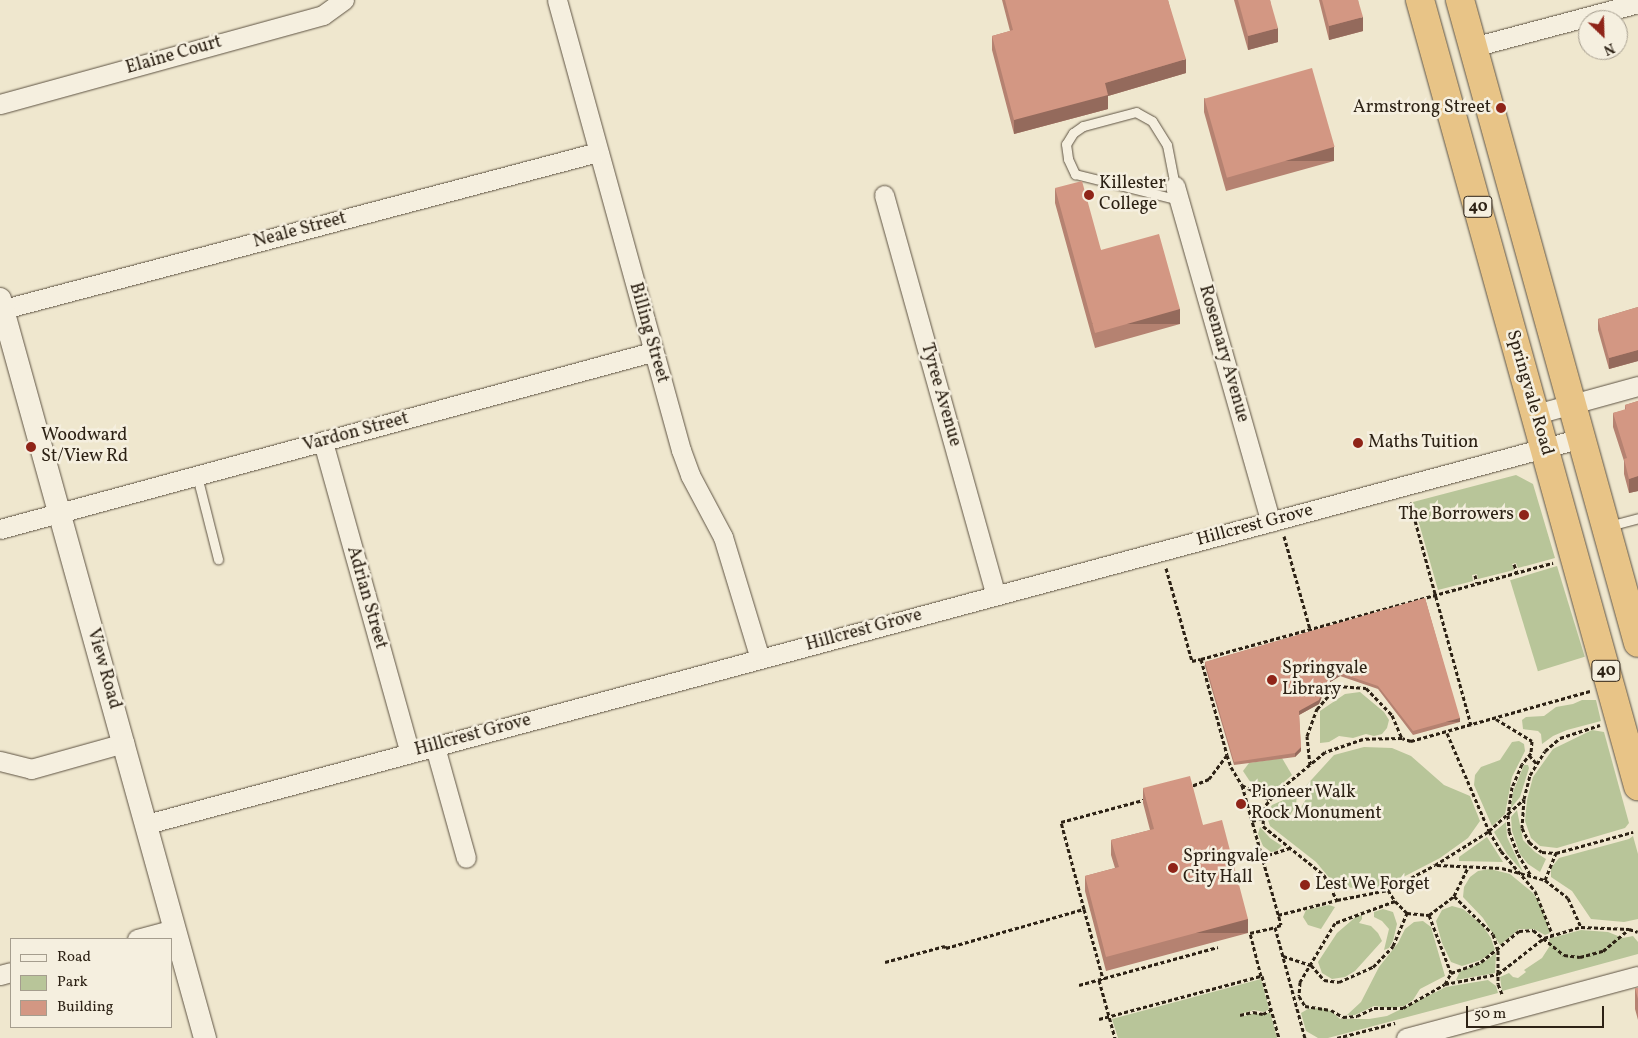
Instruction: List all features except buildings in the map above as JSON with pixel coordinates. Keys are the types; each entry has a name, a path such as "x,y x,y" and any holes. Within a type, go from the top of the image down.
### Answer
{"highway":[{"name":"Springvale Road","path":"1420,0 1638,786"},
{"name":"40","path":"1460,0 1638,643"}],"street":[{"name":"Elaine Court","path":"0,104 323,14 344,0"},
{"name":"Billing Street","path":"557,0 652,352 690,475 723,537 760,659"},
{"path":"1473,47 1638,3"},
{"name":"Neale Street","path":"1,306 598,152"},
{"name":"Rosemary Avenue","path":"1177,193 1271,522"},
{"name":"Tyree Avenue","path":"884,195 996,596"},
{"name":"View Road","path":"1,306 147,824 205,1038"},
{"name":"Vardon Street","path":"0,529 652,352"},
{"path":"1536,414 1638,386"},
{"name":"Hillcrest Grove","path":"147,824 1582,438"},
{"name":"Adrian Street","path":"323,442 410,753"},
{"path":"0,760 31,769 124,743"},
{"path":"435,746 466,858"},
{"path":"141,938 175,929"},
{"path":"1406,1038 1638,976"}],"lane":[{"path":"1136,112 1152,121 1167,145 1177,193 1075,174 1068,159 1066,144 1073,133 1084,126 1136,112"},
{"path":"197,476 218,559"},
{"path":"1606,527 1638,518"}],"path":[{"path":"1410,502 1472,726"},
{"path":"1284,536 1310,629"},
{"path":"1166,568 1192,661 1558,562"},
{"path":"1514,564 1517,573"},
{"path":"1475,575 1477,583"},
{"path":"1201,658 1227,755 1242,785 1281,925 1250,934 1279,1038"},
{"path":"1310,765 1306,736 1317,709 1337,686 1366,688 1392,715 1402,738"},
{"path":"1337,900 1324,874 1263,826 1264,807 1310,765 1326,752 1363,739 1402,738 1411,741 1472,726 1594,690"},
{"path":"1495,718 1532,741 1529,755 1512,787 1508,815 1509,831 1518,854 1531,876"},
{"path":"1603,724 1560,738 1545,751 1530,775 1524,799 1522,828 1530,842 1542,852 1556,853 1633,832"},
{"path":"1447,732 1489,831 1500,851 1535,891 1554,936"},
{"path":"1186,788 1209,779 1227,755"},
{"path":"1529,755 1537,764"},
{"path":"1242,785 1270,800"},
{"path":"1115,1038 1062,822 1148,798"},
{"path":"1278,915 1337,900 1388,890 1435,865 1489,831 1524,799"},
{"path":"1252,821 1263,818"},
{"path":"1262,857 1291,847"},
{"path":"1544,880 1556,853"},
{"path":"1435,865 1502,868 1544,880 1568,898 1581,928"},
{"path":"1388,890 1394,901 1407,913 1429,915 1454,896 1468,866"},
{"path":"1454,896 1493,934 1498,950 1498,984 1502,994"},
{"path":"1394,901 1334,922 1300,982 1299,996 1305,1006 1331,1010 1343,1018 1357,1016 1374,1008 1403,1008 1445,984 1498,974 1544,938 1581,928 1629,929 1638,932"},
{"path":"886,962 945,946 946,948 1084,909"},
{"path":"1282,956 1311,965 1324,980 1339,982 1373,967 1394,946 1407,913"},
{"path":"1429,915 1451,973"},
{"path":"1275,927 1305,1038"},
{"path":"1445,984 1451,973 1481,962 1519,931 1533,930 1564,954 1580,957 1603,951 1629,929"},
{"path":"1079,985 1218,947"},
{"path":"1099,1019 1262,976"},
{"path":"1240,1015 1253,1012 1263,1014 1271,1010"}],"green space":[{"path":"1516,475 1533,484 1555,558 1518,568 1516,563 1512,564 1514,570 1478,579 1477,574 1472,575 1473,581 1438,590 1413,502"},
{"path":"1557,566 1585,657 1538,671 1510,580"},
{"path":"1360,692 1384,712 1389,720 1387,728 1382,734 1374,736 1366,734 1353,738 1339,736 1329,742 1320,743 1320,711 1345,694"},
{"path":"1582,700 1596,700 1601,721 1567,730 1553,736 1542,744 1541,734 1538,731 1523,729 1522,720 1526,717 1544,716 1556,707 1573,704"},
{"path":"1592,730 1604,732 1629,823 1625,828 1557,848 1540,846 1531,838 1525,821 1527,800 1533,777 1553,749"},
{"path":"1519,741 1524,744 1525,751 1512,777 1505,814 1492,826 1474,785 1475,775 1481,767 1500,760 1512,742"},
{"path":"1364,747 1392,748 1411,756 1444,785 1470,796 1480,821 1468,838 1440,858 1384,887 1365,889 1345,887 1332,881 1316,862 1270,826 1266,814 1272,805 1297,794 1296,805 1287,821 1299,811 1306,799 1303,789 1334,755"},
{"path":"1282,758 1292,775 1277,788 1265,790 1251,783 1243,771 1249,763"},
{"path":"1524,765 1528,765 1529,768 1520,797 1511,808 1513,792"},
{"path":"1517,810 1523,840 1535,852 1546,859 1540,872 1528,864 1520,854 1512,831 1511,817"},
{"path":"1506,822 1507,837 1523,872 1507,854 1494,832"},
{"path":"1260,827 1270,838 1282,846 1276,851 1271,852 1263,846 1258,834"},
{"path":"1633,836 1638,854 1638,919 1624,922 1591,919 1572,891 1551,877 1551,868 1559,858 1629,839"},
{"path":"1487,837 1503,862 1459,861 1459,857"},
{"path":"1490,869 1510,874 1533,893 1542,907 1550,933 1545,935 1534,929 1519,929 1500,945 1483,918 1463,897 1464,887 1470,877 1478,871"},
{"path":"1329,905 1335,907 1321,929 1308,925 1303,917 1306,910"},
{"path":"1452,906 1463,909 1482,925 1491,938 1495,950 1481,960 1462,966 1451,962 1442,943 1436,921 1442,910"},
{"path":"1383,909 1393,912 1397,924 1393,941 1389,948 1384,950 1389,929 1382,921 1374,917 1374,912"},
{"path":"1358,915 1362,916 1359,923 1371,926 1378,933 1382,941 1355,971 1345,977 1332,979 1322,973 1318,962 1337,933"},
{"path":"1423,921 1431,927 1445,976 1420,989 1413,1000 1404,1006 1391,1008 1374,1006 1355,1015 1347,1015 1361,1002 1379,967 1398,943 1405,929 1414,922"},
{"path":"1581,930 1608,932 1623,938 1633,936 1638,942 1638,954 1502,991 1500,977 1509,973 1513,977 1518,978 1526,972 1524,970 1542,958 1551,944 1548,939"},
{"path":"1496,953 1495,973 1456,980 1460,971 1484,962"},
{"path":"1261,979 1269,1009 1264,1012 1254,1010 1240,1014 1241,1017 1255,1013 1263,1015 1270,1012 1277,1038 1118,1038 1112,1019"},
{"path":"1488,980 1496,986 1498,993 1328,1038 1318,1038 1306,1031 1301,1013 1308,1009 1320,1008 1331,1011 1340,1019 1369,1019 1387,1016 1446,987"}],"place":[{"name":"Armstrong Street","path":"1501,108"},
{"name":"Killester College","path":"1089,195"},
{"name":"Maths Tuition","path":"1358,443"},
{"name":"Woodward St/View Rd","path":"31,447"},
{"name":"The Borrowers","path":"1524,515"},
{"name":"Springvale Library","path":"1272,680"},
{"name":"Pioneer Walk Rock Monument","path":"1241,804"},
{"name":"Springvale City Hall","path":"1173,868"},
{"name":"Lest We Forget","path":"1305,885"}]}
